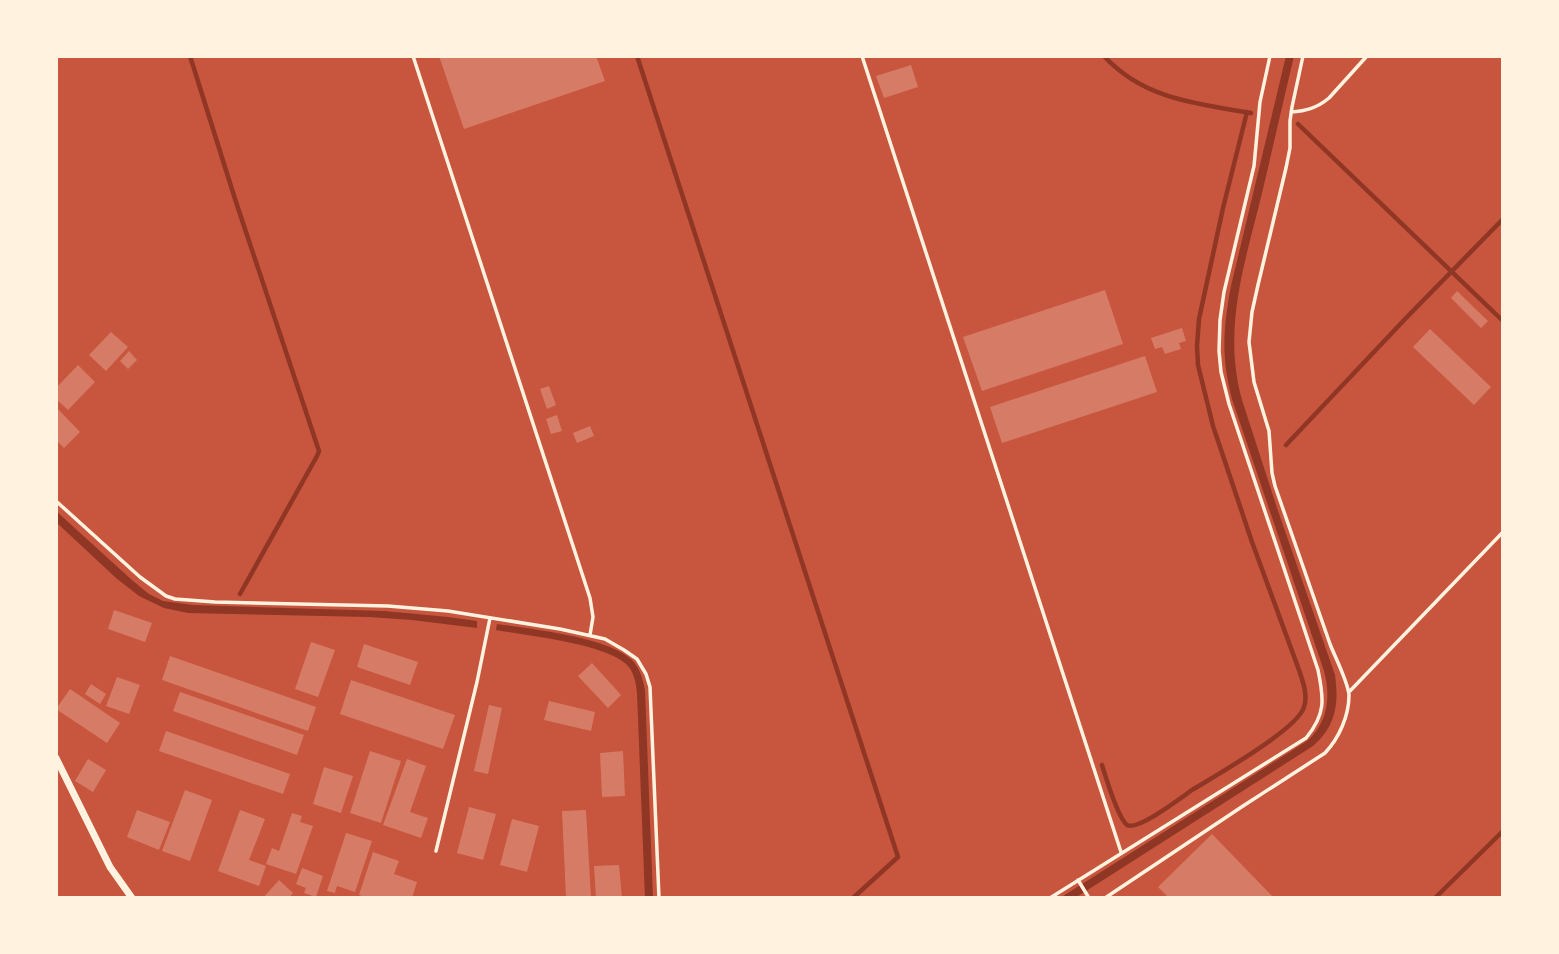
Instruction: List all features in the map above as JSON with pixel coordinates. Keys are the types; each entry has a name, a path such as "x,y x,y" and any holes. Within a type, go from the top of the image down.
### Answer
{"street":[{"path":"56,758 110,867 132,898"}],"lane":[{"path":"413,56 590,598 593,617 590,635"},
{"path":"862,56 1121,852"},
{"path":"1051,898 1306,738 1321,712 1322,689 1318,670 1229,404 1219,351 1224,292 1254,166 1260,102 1270,56"},
{"path":"1105,898 1325,753 1341,729 1348,707 1349,692 1275,485 1269,431 1250,359 1252,312 1290,148 1291,112 1303,56"},
{"path":"1291,112 1304,111 1322,104 1367,56"},
{"path":"56,500 140,577 166,596 175,599 388,606 448,611 590,635 605,639 637,659 650,687 659,898"},
{"path":"1349,692 1503,532"},
{"path":"436,851 490,618"},
{"path":"1077,880 1089,898"}],"shaded area":[{"path":"1286,56 1294,56 1243,270 1234,347 1242,400 1335,675 1334,714 1327,731 1313,746 1075,898 1060,898 1307,741 1320,726 1326,709 1324,671 1232,399 1225,356 1226,316 1231,286"},
{"path":"56,511 133,581 163,601 193,605 384,611 477,621 477,628 369,617 188,613 164,608 139,596 116,578 56,522"},
{"path":"497,624 605,645 621,652 637,667 645,690 653,898 645,898 637,693 631,669 614,656 599,650 564,641 496,630"}],"building":[{"path":"439,56 596,56 605,81 464,129"},
{"path":"911,65 918,87 884,98 876,76"},
{"path":"1105,290 1123,344 982,391 963,337"},
{"path":"1457,291 1488,321 1481,328 1451,298"},
{"path":"1182,328 1186,341 1179,343 1181,349 1165,354 1162,347 1155,349 1151,338"},
{"path":"1430,329 1491,387 1474,405 1413,347"},
{"path":"111,332 128,347 106,371 89,355"},
{"path":"129,351 137,360 128,369 120,361"},
{"path":"1145,356 1157,392 1002,443 990,407"},
{"path":"78,365 95,382 68,410 56,399 56,388"},
{"path":"549,386 556,405 547,409 540,389"},
{"path":"56,407 80,432 64,448 56,440"},
{"path":"557,415 562,431 551,434 546,419"},
{"path":"590,426 594,436 577,443 573,433"},
{"path":"114,610 152,623 145,642 108,629"},
{"path":"311,642 335,650 318,697 295,689"},
{"path":"364,644 418,662 410,685 357,667"},
{"path":"170,656 316,707 308,731 162,680"},
{"path":"592,663 621,695 608,708 578,676"},
{"path":"117,677 140,685 129,714 106,706"},
{"path":"351,680 455,715 443,749 340,714"},
{"path":"91,684 106,694 100,704 85,694"},
{"path":"70,689 120,723 107,743 56,709"},
{"path":"180,692 304,735 297,755 173,711"},
{"path":"549,701 595,712 591,731 544,720"},
{"path":"489,705 502,708 488,774 474,771"},
{"path":"166,731 290,774 283,794 159,751"},
{"path":"370,751 401,761 381,823 350,813"},
{"path":"623,751 625,796 602,797 600,753"},
{"path":"88,759 106,770 93,792 75,781"},
{"path":"407,759 426,766 410,812 428,818 421,838 383,825"},
{"path":"324,767 353,776 341,813 313,804"},
{"path":"185,790 212,800 190,861 162,851"},
{"path":"469,807 496,814 483,860 457,853"},
{"path":"137,810 170,822 159,850 127,837"},
{"path":"240,810 265,819 249,860 266,866 259,886 218,871"},
{"path":"586,810 591,898 566,898 562,811"},
{"path":"292,813 302,816 300,822 313,826 296,874 266,864 272,848 279,851"},
{"path":"512,819 539,826 527,872 500,865"},
{"path":"346,833 372,841 355,892 337,886 335,893 327,891"},
{"path":"1212,834 1274,898 1169,898 1158,887"},
{"path":"373,852 399,861 394,874 417,882 412,898 368,898 359,895"},
{"path":"619,865 622,898 596,898 594,866"},
{"path":"302,868 323,876 316,897 304,893 306,888 296,884"},
{"path":"279,880 293,893 289,898 263,898"}],"waterway":[{"path":"190,56 319,451 240,594"},
{"path":"637,56 898,857 853,898"},
{"path":"1104,56 1136,82 1154,91 1191,102 1251,113"},
{"path":"1102,765 1120,814 1127,825 1133,826 1160,812 1272,739 1287,727 1304,707 1301,675 1213,426 1198,365 1199,319 1247,112"},
{"path":"1298,124 1503,321"},
{"path":"1286,445 1503,219"},
{"path":"1435,898 1503,831"}]}
